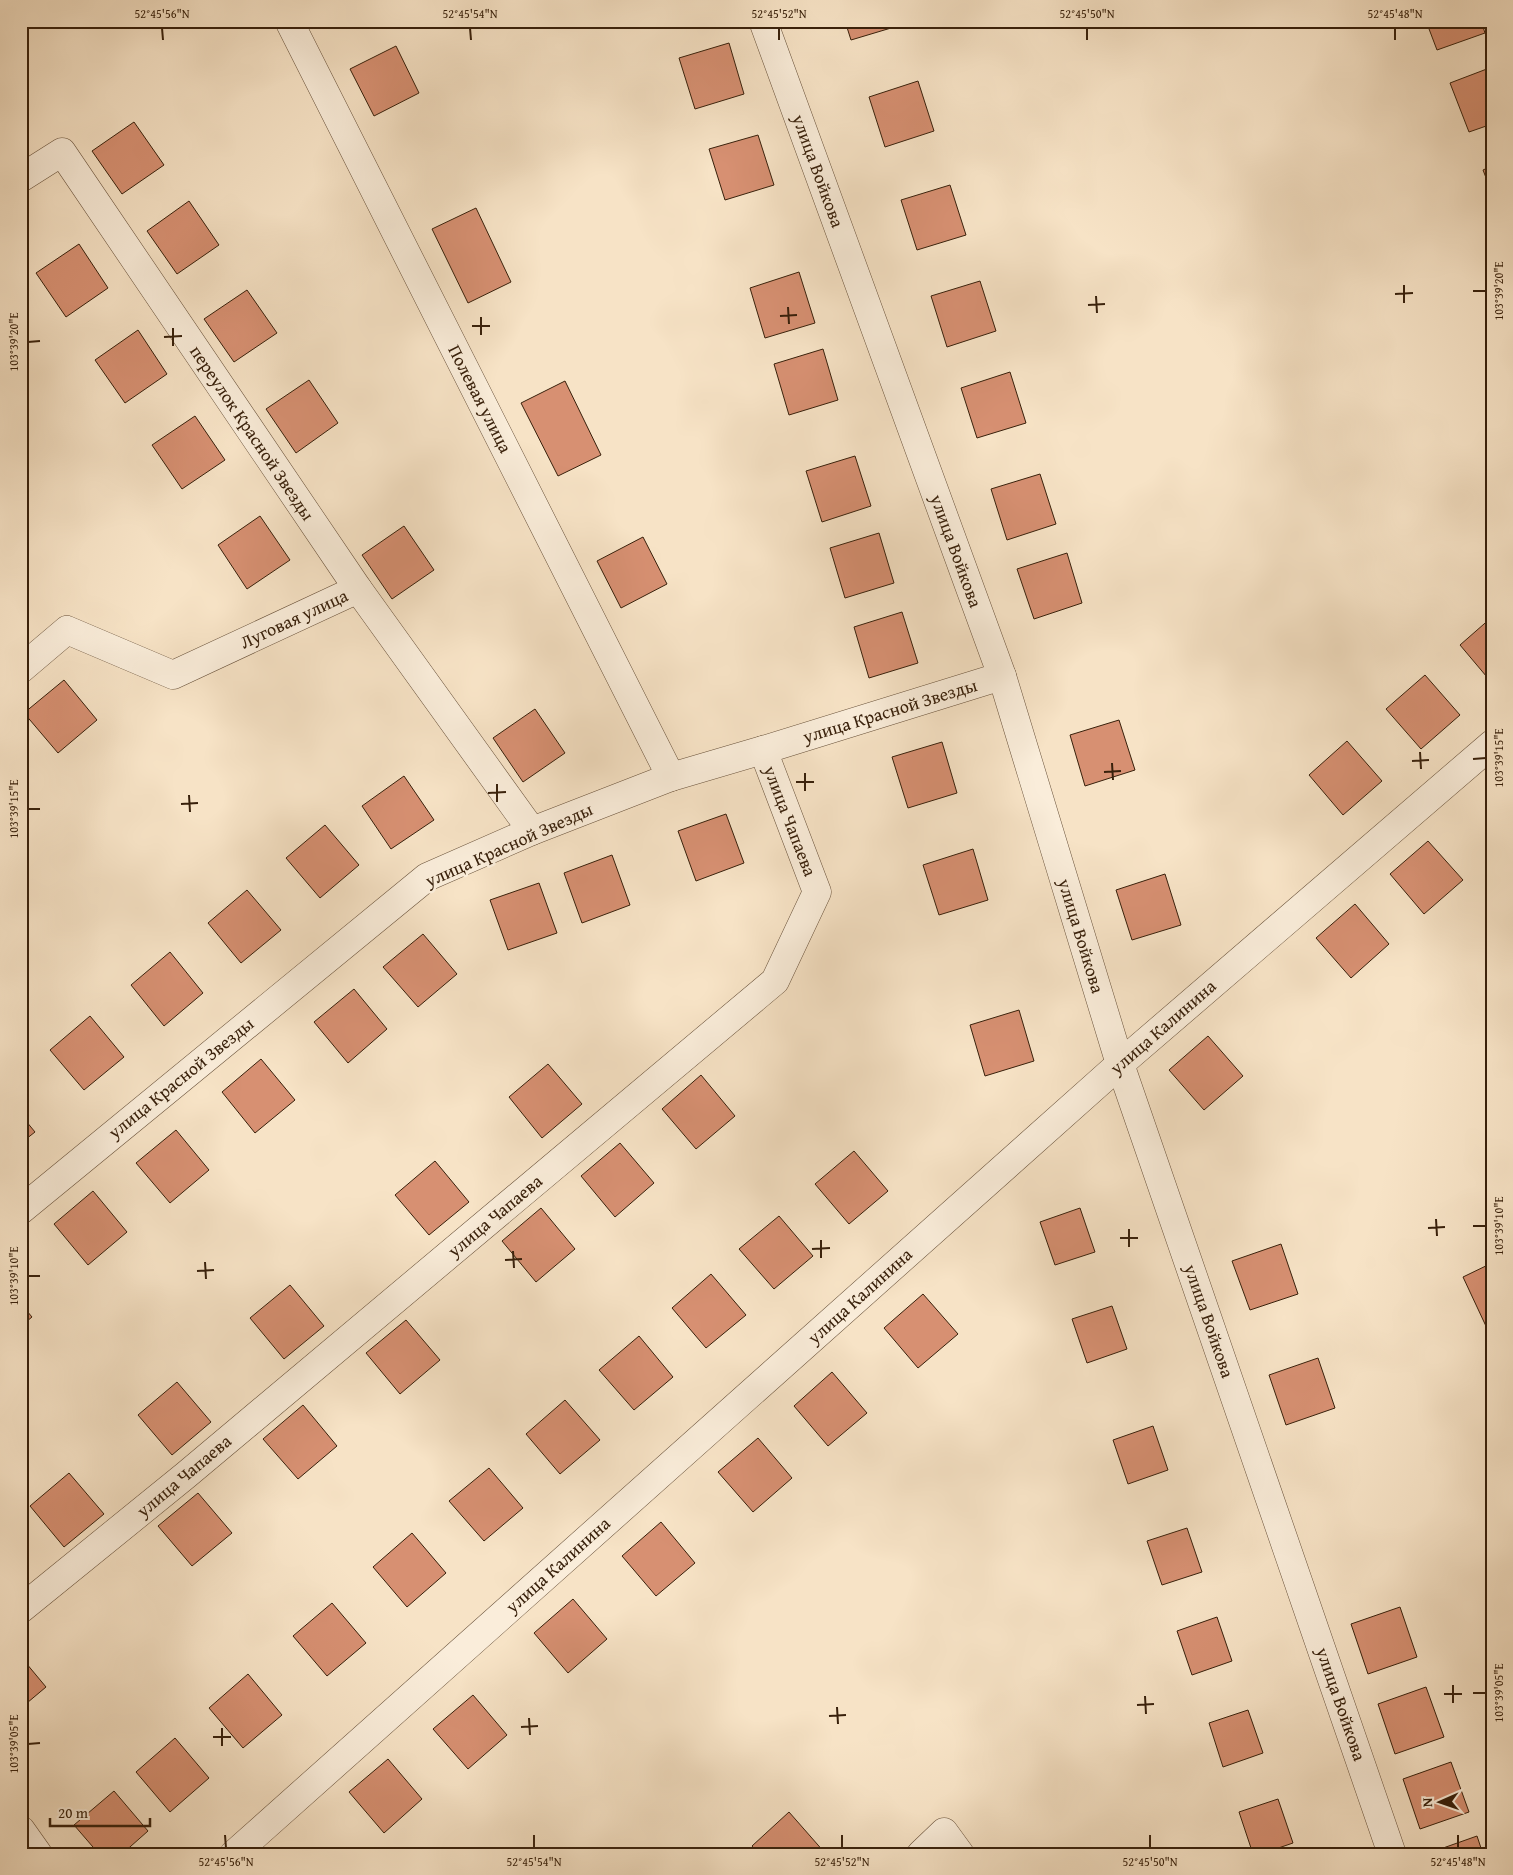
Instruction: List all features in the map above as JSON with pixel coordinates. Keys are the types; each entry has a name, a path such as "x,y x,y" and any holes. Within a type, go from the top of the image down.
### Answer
{"street":[{"name":"Полевая улица","path":"289,21 671,777"},
{"name":"улица Войкова","path":"763,21 1002,676 1120,1064 1392,1854"},
{"name":"переулок Красной Звезды","path":"21,178 62,152 358,589"},
{"name":"Луговая улица","path":"21,669 66,630 174,675 358,589 532,832"},
{"name":"улица Красной Звезды","path":"21,1210 427,877 532,832 671,777 1002,676"},
{"name":"улица Калинина","path":"234,1854 1120,1064 1492,744"},
{"name":"улица Чапаева","path":"21,1609 201,1462 776,981 817,892 763,750"},
{"path":"21,1830 38,1854"},
{"path":"921,1854 944,1832 960,1854"}],"building":[{"path":"845,21 900,21 901,25 851,40"},
{"path":"1426,21 1481,21 1485,33 1437,50"},
{"path":"729,43 744,94 695,109 679,58"},
{"path":"396,46 419,93 374,116 350,69"},
{"path":"1492,67 1492,124 1469,132 1450,83"},
{"path":"918,81 934,131 885,147 869,97"},
{"path":"134,122 164,165 122,194 92,151"},
{"path":"758,135 774,185 725,200 709,149"},
{"path":"1492,166 1492,193 1483,170"},
{"path":"950,185 966,235 917,250 901,200"},
{"path":"189,201 219,245 177,274 147,231"},
{"path":"476,208 511,282 468,303 432,229"},
{"path":"79,244 108,288 66,317 36,273"},
{"path":"799,272 815,323 765,338 750,288"},
{"path":"980,281 996,331 947,347 931,296"},
{"path":"247,290 277,333 234,362 204,319"},
{"path":"138,330 167,374 125,403 95,360"},
{"path":"823,349 838,400 789,415 774,364"},
{"path":"1010,372 1026,423 977,438 961,388"},
{"path":"309,380 338,423 296,453 266,409"},
{"path":"565,381 601,455 558,476 521,403"},
{"path":"195,416 225,460 182,489 152,445"},
{"path":"855,456 871,506 822,522 806,471"},
{"path":"1040,474 1056,524 1007,540 991,489"},
{"path":"260,516 290,560 247,589 218,545"},
{"path":"404,526 434,570 392,599 362,555"},
{"path":"879,533 894,583 845,598 830,548"},
{"path":"643,537 667,584 621,608 597,561"},
{"path":"1067,553 1082,603 1034,619 1017,569"},
{"path":"902,612 918,663 869,678 854,627"},
{"path":"1492,617 1492,683 1460,645"},
{"path":"1425,675 1460,715 1421,749 1386,709"},
{"path":"64,680 97,720 58,753 24,713"},
{"path":"535,709 565,753 523,782 493,738"},
{"path":"1119,720 1135,770 1085,786 1070,735"},
{"path":"1347,741 1382,781 1343,815 1309,775"},
{"path":"942,742 957,793 908,808 892,757"},
{"path":"404,776 434,820 391,849 362,806"},
{"path":"726,814 744,863 696,881 678,831"},
{"path":"325,825 359,865 320,898 286,858"},
{"path":"1428,841 1463,880 1424,914 1390,874"},
{"path":"973,849 988,900 939,915 923,865"},
{"path":"612,855 630,905 582,923 564,873"},
{"path":"1165,874 1181,925 1132,940 1116,890"},
{"path":"539,883 557,933 508,950 490,900"},
{"path":"247,890 281,930 241,963 208,923"},
{"path":"1355,904 1389,944 1351,978 1316,938"},
{"path":"423,934 457,974 418,1007 383,967"},
{"path":"170,952 203,993 164,1026 131,985"},
{"path":"354,989 387,1029 348,1063 314,1022"},
{"path":"1019,1010 1034,1061 985,1076 970,1025"},
{"path":"90,1016 124,1057 84,1090 50,1050"},
{"path":"1208,1036 1243,1076 1204,1110 1169,1070"},
{"path":"261,1059 295,1100 255,1133 222,1092"},
{"path":"548,1064 582,1104 542,1138 509,1097"},
{"path":"701,1075 735,1116 696,1149 662,1109"},
{"path":"21,1115 35,1132 21,1143"},
{"path":"176,1130 209,1170 170,1203 136,1163"},
{"path":"620,1143 654,1183 615,1217 581,1176"},
{"path":"854,1151 888,1191 849,1224 815,1184"},
{"path":"435,1161 469,1202 429,1235 395,1195"},
{"path":"93,1191 127,1232 88,1265 54,1224"},
{"path":"541,1208 575,1249 536,1282 502,1241"},
{"path":"1080,1208 1095,1252 1055,1265 1040,1222"},
{"path":"779,1216 813,1256 774,1289 739,1249"},
{"path":"1281,1244 1298,1294 1250,1310 1232,1261"},
{"path":"1492,1263 1492,1339 1463,1277"},
{"path":"711,1274 746,1315 706,1348 672,1308"},
{"path":"290,1285 324,1326 284,1359 250,1318"},
{"path":"923,1294 958,1334 918,1368 884,1328"},
{"path":"21,1304 32,1317 21,1326"},
{"path":"1112,1306 1127,1349 1087,1363 1072,1319"},
{"path":"406,1320 440,1360 400,1394 366,1353"},
{"path":"639,1336 673,1377 634,1410 599,1370"},
{"path":"1318,1358 1335,1408 1286,1425 1269,1375"},
{"path":"832,1372 867,1413 828,1446 794,1406"},
{"path":"177,1382 211,1422 172,1455 138,1415"},
{"path":"565,1400 600,1440 560,1474 526,1434"},
{"path":"303,1405 337,1446 298,1479 263,1439"},
{"path":"1153,1426 1168,1470 1128,1484 1113,1440"},
{"path":"758,1438 792,1478 753,1512 718,1472"},
{"path":"489,1468 523,1508 484,1541 449,1501"},
{"path":"69,1473 104,1514 64,1547 30,1506"},
{"path":"198,1493 232,1533 192,1566 158,1526"},
{"path":"661,1522 695,1563 656,1596 622,1556"},
{"path":"1187,1528 1202,1572 1162,1585 1147,1541"},
{"path":"412,1533 446,1573 407,1607 373,1567"},
{"path":"573,1599 607,1639 568,1673 534,1633"},
{"path":"332,1603 366,1643 327,1676 293,1636"},
{"path":"1400,1607 1417,1657 1368,1674 1351,1624"},
{"path":"1217,1617 1232,1661 1192,1675 1177,1631"},
{"path":"21,1657 46,1687 21,1708"},
{"path":"248,1674 282,1715 243,1748 209,1708"},
{"path":"1426,1687 1444,1737 1395,1754 1378,1704"},
{"path":"473,1695 507,1735 468,1769 433,1729"},
{"path":"1248,1710 1263,1753 1223,1767 1209,1723"},
{"path":"175,1738 209,1778 170,1812 136,1772"},
{"path":"388,1759 422,1799 384,1833 349,1792"},
{"path":"1451,1762 1469,1812 1420,1829 1403,1779"},
{"path":"114,1791 148,1831 122,1854 99,1854 74,1825"},
{"path":"1278,1799 1293,1843 1261,1854 1253,1854 1239,1812"},
{"path":"789,1812 824,1854 759,1854 752,1846"},
{"path":"1477,1836 1483,1854 1429,1854 1429,1853"}]}
